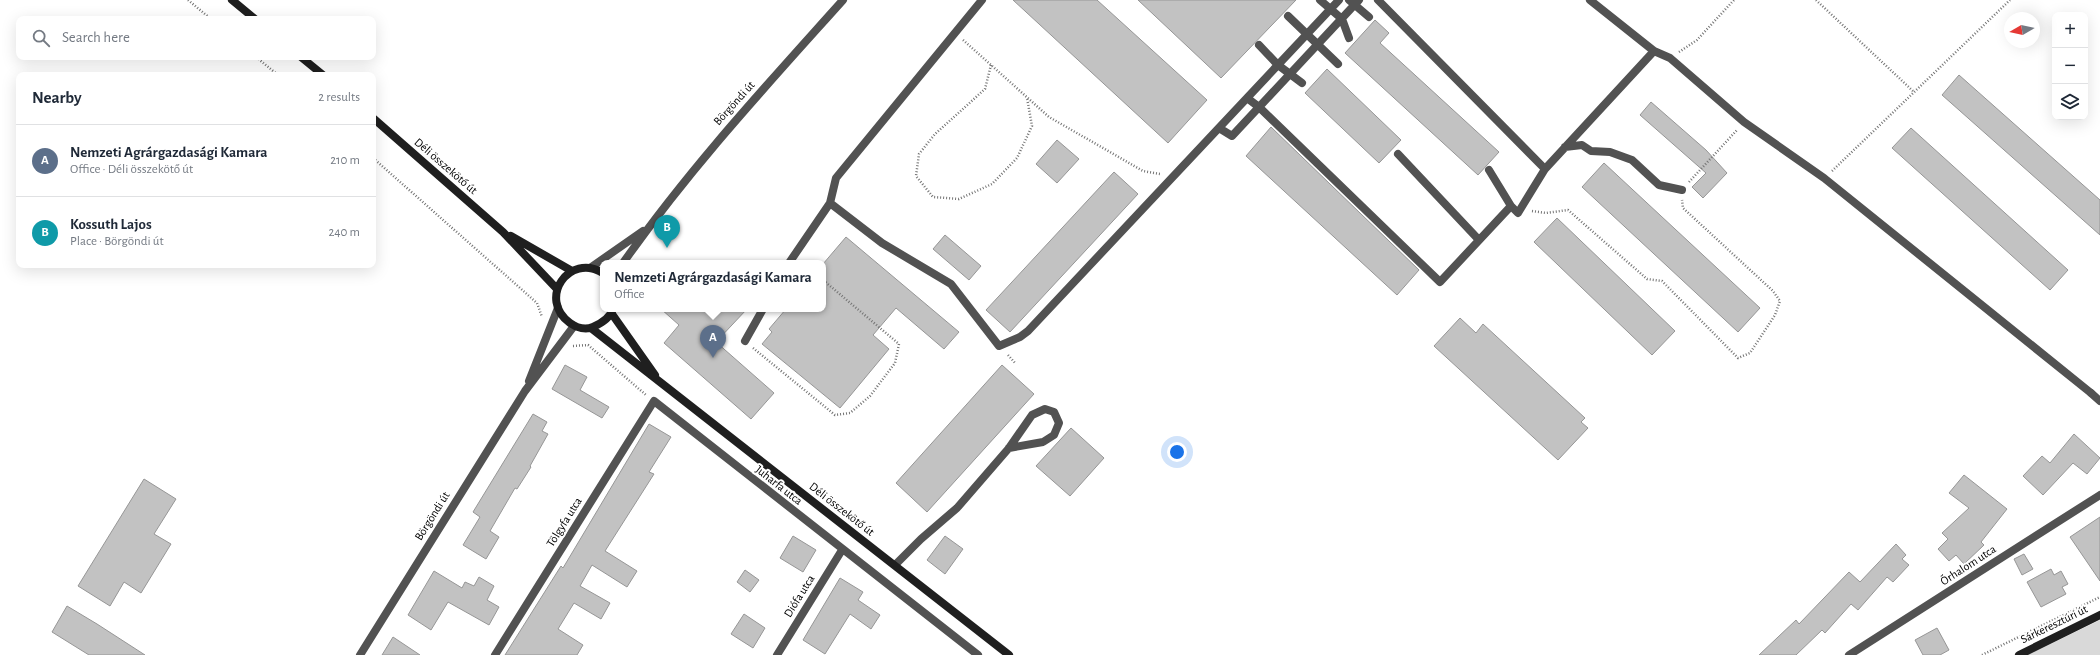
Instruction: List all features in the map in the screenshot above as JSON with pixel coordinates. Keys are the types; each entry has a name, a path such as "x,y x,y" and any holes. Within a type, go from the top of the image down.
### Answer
{"main road":[{"path":"232,0 251,16"},
{"path":"305,60 319,72"},
{"name":"Déli összekötő út","path":"376,121 503,232 557,289"},
{"name":"Déli összekötő út","path":"503,232 572,271"},
{"path":"600,272 590,268 572,271 565,276 557,289 558,308 564,318 574,326 591,328 603,323 611,312"},
{"name":"Déli összekötő út","path":"613,312 660,382"},
{"name":"Déli összekötő út","path":"591,328 1009,655"},
{"name":"Sárkeresztúri út","path":"2019,655 2100,615"}],"street":[{"name":"Börgöndi út","path":"625,260 648,228 727,128 843,0"},
{"path":"791,260 830,202 836,178 982,0"},
{"path":"1320,0 1342,19 1349,38"},
{"path":"830,202 882,243 951,284 999,346 1020,337 1028,331 1339,0"},
{"path":"1378,0 1545,169"},
{"path":"1590,0 1654,51 1670,58 1744,122 1824,178 2100,401"},
{"path":"1219,128 1232,136 1342,19 1355,1 1369,17"},
{"path":"1288,16 1306,35 1319,44 1338,64"},
{"path":"1259,45 1278,65 1302,83"},
{"path":"1489,170 1511,206 1518,213 1545,169 1654,51"},
{"path":"1247,98 1259,107 1440,282 1511,206"},
{"path":"1565,147 1582,145 1591,151 1610,152 1632,160 1659,185 1682,190"},
{"path":"1398,154 1479,240"},
{"name":"Börgöndi út","path":"602,260 648,228"},
{"name":"Börgöndi út","path":"590,268 600,261"},
{"name":"Börgöndi út","path":"525,390 558,308"},
{"path":"745,341 761,312"},
{"name":"Börgöndi út","path":"360,655 525,390 574,326"},
{"name":"Juharfa utca","path":"654,401 842,550 978,655"},
{"name":"Tölgyfa utca","path":"495,655 654,401"},
{"path":"895,565 921,539 957,508 1009,448 1032,415 1045,409 1054,412 1059,423 1054,435 1043,442 1009,448"},
{"name":"Őrhalom utca","path":"1849,655 2100,495"},
{"name":"Diófa utca","path":"777,655 842,550"}],"path":[{"path":"188,0 207,16"},
{"path":"1670,58 1697,40 1734,0"},
{"path":"1816,0 1914,92"},
{"path":"1824,178 2010,0"},
{"path":"955,33 1049,117 1143,171 1173,177"},
{"path":"260,60 274,72"},
{"path":"991,65 985,89 935,134 919,154 916,176 933,197 959,199 992,184 1017,158 1032,126 1027,98"},
{"path":"1518,213 1533,211 1546,213 1568,210 1647,279 1662,281 1738,358 1750,353 1775,315 1780,301 1773,291 1683,208 1682,190 1744,122"},
{"path":"376,161 537,303 543,325 550,331"},
{"path":"745,341 835,415 850,414 870,396 895,363 899,344 826,283"},
{"path":"564,341 574,346 588,345 654,401"},
{"path":"1982,655 2100,597"}],"shaded area":[{"path":"2100,620 2100,655 2028,655"}],"building":[{"path":"1013,0 1097,0 1207,100 1168,143"},
{"path":"1138,0 1296,0 1221,78"},
{"path":"1375,20 1389,33 1380,43 1499,152 1478,175 1345,53"},
{"path":"1327,69 1401,140 1379,163 1305,93"},
{"path":"1959,75 2100,200 2100,235 1942,95"},
{"path":"1651,102 1706,150 1727,173 1703,198 1692,187 1706,173 1640,115"},
{"path":"1271,127 1419,270 1397,295 1246,156"},
{"path":"1911,128 2068,270 2050,290 1892,148"},
{"path":"1057,140 1079,159 1057,183 1036,164"},
{"path":"1604,163 1760,308 1738,332 1582,187"},
{"path":"1114,172 1138,194 1010,332 986,310"},
{"path":"1557,218 1675,331 1652,355 1534,242"},
{"path":"945,235 981,266 969,280 933,249"},
{"path":"846,237 959,332 944,349 896,308 873,335 889,349 840,408 762,344 772,332 769,329 783,312 826,312 826,260"},
{"path":"664,312 744,312 716,342 774,393 751,419 664,343 679,325"},
{"path":"1460,318 1476,333 1483,324 1585,418 1581,422 1588,428 1558,460 1434,346"},
{"path":"565,365 587,377 580,390 609,407 602,418 552,389"},
{"path":"1002,365 1034,394 927,512 896,483"},
{"path":"533,414 547,422 542,431 548,434 530,466 531,467 517,489 515,488 490,531 499,537 486,559 463,545 480,517 473,512"},
{"path":"649,424 671,437 649,472 654,474 605,551 637,571 627,587 592,565 580,586 610,603 601,619 574,603 558,629 583,645 577,655 505,655 561,566 563,568"},
{"path":"1071,428 1104,458 1070,496 1036,466"},
{"path":"2074,434 2100,458 2087,474 2073,463 2043,495 2023,476 2042,456 2050,463"},
{"path":"1964,475 2007,509 1981,542 1984,545 1964,564 1956,555 1949,561 1938,549 1948,539 1942,533 1969,508 1949,493"},
{"path":"144,479 176,499 154,534 171,544 141,593 124,582 110,606 78,586"},
{"path":"2100,517 2100,581 2070,537"},
{"path":"793,536 816,550 803,572 780,558"},
{"path":"945,536 963,549 945,574 927,560"},
{"path":"1896,544 1906,555 1902,559 1909,565 1893,582 1887,577 1858,610 1851,604 1825,633 1822,630 1796,655 1759,655 1796,620 1799,624 1849,572 1860,582"},
{"path":"2024,554 2033,569 2022,575 2014,559"},
{"path":"2051,569 2054,575 2061,571 2068,584 2062,587 2066,594 2041,607 2027,582"},
{"path":"745,570 759,580 750,592 737,582"},
{"path":"434,571 462,588 465,582 474,586 479,577 494,586 487,600 499,607 489,625 448,602 431,630 408,615"},
{"path":"840,578 863,592 858,600 880,615 871,629 850,614 825,654 803,640"},
{"path":"67,606 145,655 89,655 52,632"},
{"path":"744,614 765,628 753,648 731,634"},
{"path":"1937,628 1949,650 1940,655 1923,655 1915,640"},
{"path":"393,637 420,655 382,655"}],"place":[{"name":"Kossuth Lajos","path":"667,248"},
{"name":"Nemzeti Agrárgazdasági Kamara","path":"713,358"}]}
